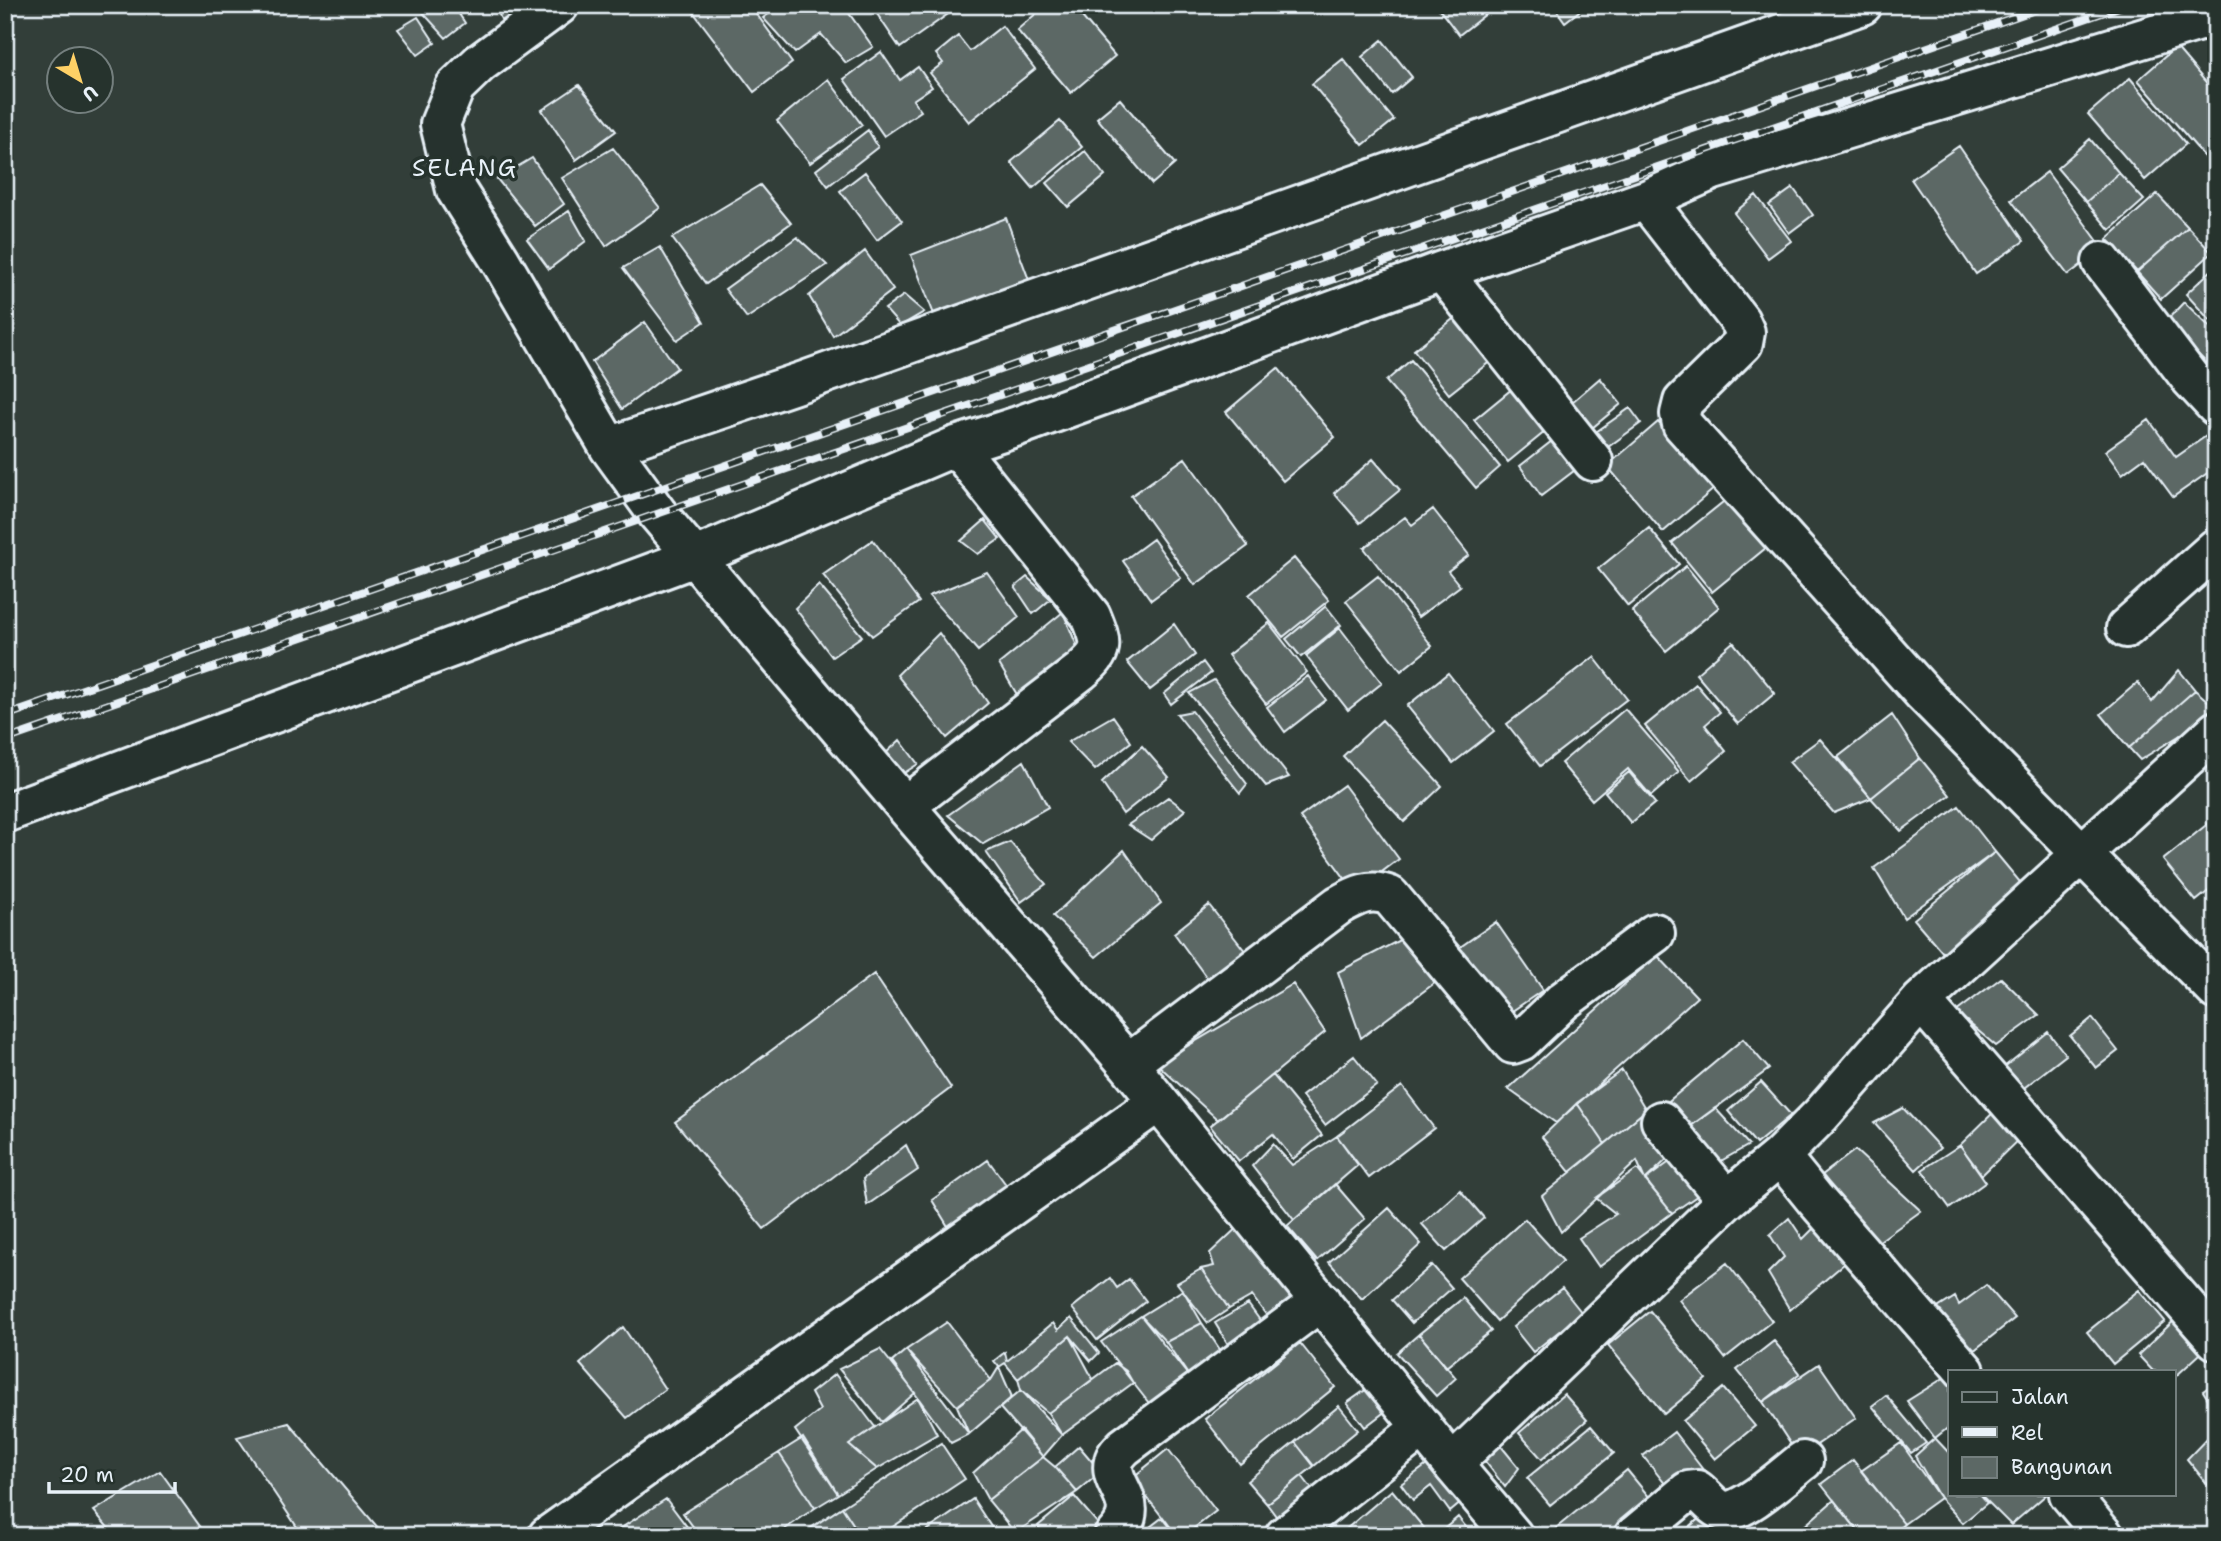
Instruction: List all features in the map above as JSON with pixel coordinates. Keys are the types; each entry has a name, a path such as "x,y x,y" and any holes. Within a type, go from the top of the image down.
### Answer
{"street":[{"path":"559,5 480,63 455,87 440,124 456,190 609,447 657,513 1128,1064 1157,1103 1513,1536"},
{"path":"609,447 830,372 1862,5"},
{"path":"5,813 695,557 956,446 1646,200 1713,170 2216,16"},
{"path":"1646,200 1740,321 1745,332 1743,343 1682,402 1679,414 1682,424 1924,694 2216,990"},
{"path":"2102,262 2190,378 2216,406"},
{"path":"1442,271 1593,461"},
{"path":"905,806 1081,671 1097,657 1101,647 1091,617 956,446"},
{"path":"2126,628 2215,551"},
{"path":"1452,1464 1727,1200 1780,1156 1821,1115 1921,1001 2216,731"},
{"path":"1128,1064 1339,905 1360,893 1378,891 1390,896 1513,1044 1521,1041 1563,1001 1655,933"},
{"path":"1921,1001 2216,1340"},
{"path":"548,1536 587,1525 1157,1103"},
{"path":"1661,1121 1727,1200"},
{"path":"1780,1156 1814,1199 1964,1370"},
{"path":"1126,1530 1126,1504 1113,1468 1114,1458 1124,1447 1321,1301"},
{"path":"1285,1536 1423,1427"},
{"path":"1634,1536 1688,1490 1697,1490 1714,1506 1729,1511 1743,1506 1802,1461"},
{"path":"2071,1496 2104,1536"}],"building":[{"path":"416,5 453,5 465,23 446,38"},
{"path":"495,5 538,5 505,29"},
{"path":"688,5 750,5 792,63 754,92"},
{"path":"781,5 843,5 873,47 846,63 821,34 795,53 763,18"},
{"path":"871,5 946,5 951,12 900,48"},
{"path":"1046,5 1072,5 1115,56 1071,93 1017,30"},
{"path":"1436,5 1487,5 1491,10 1459,35"},
{"path":"1553,5 1587,5 1565,22"},
{"path":"418,17 435,43 418,55 398,29"},
{"path":"1002,26 1035,69 969,122 930,73 943,63 936,54 958,36 970,51"},
{"path":"1382,40 1412,77 1392,94 1362,57"},
{"path":"2176,47 2216,94 2216,158 2210,163 2138,80"},
{"path":"881,52 900,80 918,67 932,87 913,100 921,111 884,136 844,79"},
{"path":"1343,59 1394,120 1363,145 1312,84"},
{"path":"2130,78 2186,144 2145,180 2088,114"},
{"path":"828,79 862,125 810,163 777,121"},
{"path":"579,85 616,131 576,160 542,110"},
{"path":"1120,99 1175,164 1152,184 1097,118"},
{"path":"1060,121 1082,147 1033,188 1011,162"},
{"path":"868,130 878,147 828,186 816,170"},
{"path":"2090,139 2119,173 2086,202 2057,168"},
{"path":"1959,146 2024,241 1976,274 1911,179"},
{"path":"613,148 660,208 606,246 562,178"},
{"path":"1085,151 1105,176 1068,207 1047,183"},
{"path":"532,158 564,204 535,226 497,179"},
{"path":"865,172 902,221 877,240 840,191"},
{"path":"2047,172 2103,248 2068,275 2011,200"},
{"path":"2119,173 2144,200 2110,230 2086,202"},
{"path":"760,185 791,223 706,284 672,238"},
{"path":"1793,188 1813,215 1789,233 1769,205"},
{"path":"2157,194 2188,227 2137,272 2107,239"},
{"path":"1756,195 1791,241 1768,258 1734,213"},
{"path":"569,211 586,241 549,269 527,239"},
{"path":"1006,218 1029,280 935,317 911,255"},
{"path":"2188,227 2212,253 2161,299 2137,272"},
{"path":"797,237 827,265 747,318 725,289"},
{"path":"660,247 704,322 677,340 623,268"},
{"path":"865,251 893,290 833,336 809,296"},
{"path":"2216,266 2216,327 2186,294"},
{"path":"904,295 924,312 900,326 885,309"},
{"path":"2184,302 2216,333 2216,372 2165,322"},
{"path":"1467,308 1502,352 1449,394 1414,350"},
{"path":"645,322 677,368 622,409 592,362"},
{"path":"1411,360 1500,467 1476,488 1386,381"},
{"path":"1278,368 1335,437 1283,481 1226,412"},
{"path":"1600,378 1621,404 1586,433 1565,408"},
{"path":"1518,384 1552,426 1508,462 1474,420"},
{"path":"1630,408 1641,423 1597,455 1586,439"},
{"path":"2149,420 2176,457 2209,434 2216,442 2216,467 2173,497 2144,458 2122,474 2105,451"},
{"path":"1658,422 1715,488 1663,532 1607,466"},
{"path":"1557,437 1579,467 1541,496 1520,466"},
{"path":"1185,458 1248,546 1195,585 1131,496"},
{"path":"1373,459 1400,490 1360,523 1334,493"},
{"path":"1728,498 1767,547 1712,592 1672,543"},
{"path":"1433,509 1469,555 1448,571 1460,586 1418,617 1364,548 1405,517 1412,525"},
{"path":"985,520 1000,539 978,554 961,541"},
{"path":"1649,528 1679,564 1628,606 1598,569"},
{"path":"1153,539 1181,578 1151,600 1123,561"},
{"path":"873,540 919,602 872,636 823,575"},
{"path":"1294,558 1329,600 1283,637 1249,595"},
{"path":"1686,566 1719,607 1666,651 1632,611"},
{"path":"987,572 1019,617 978,651 929,596"},
{"path":"1378,576 1432,646 1401,671 1346,601"},
{"path":"1027,577 1051,599 1033,614 1015,587"},
{"path":"819,585 862,636 832,657 795,608"},
{"path":"1326,606 1341,625 1301,657 1286,639"},
{"path":"1063,612 1079,651 1019,698 999,664"},
{"path":"1269,623 1307,672 1266,704 1228,655"},
{"path":"1174,624 1195,655 1150,690 1127,662"},
{"path":"1340,628 1382,683 1348,710 1306,656"},
{"path":"939,633 988,703 947,738 897,675"},
{"path":"1733,642 1775,693 1738,724 1696,674"},
{"path":"1594,657 1627,699 1540,766 1507,724"},
{"path":"1203,662 1211,673 1171,704 1164,694"},
{"path":"2179,670 2195,690 2129,748 2101,714 2138,682 2152,702"},
{"path":"1448,673 1494,731 1453,763 1407,706"},
{"path":"1308,676 1326,700 1285,732 1267,707"},
{"path":"1214,680 1289,777 1266,786 1189,693"},
{"path":"1696,684 1720,712 1705,725 1726,751 1691,781 1645,726"},
{"path":"2195,690 2216,708 2216,713 2140,760 2129,748"},
{"path":"1625,709 1679,772 1651,796 1628,769 1592,800 1561,763"},
{"path":"1192,711 1247,784 1240,793 1177,714"},
{"path":"1892,715 1920,758 1871,798 1838,757"},
{"path":"1113,716 1131,742 1095,770 1068,742"},
{"path":"1382,720 1442,786 1404,822 1343,756"},
{"path":"1820,739 1871,798 1834,813 1789,762"},
{"path":"900,740 918,764 901,775 885,754"},
{"path":"1142,746 1169,777 1123,814 1102,783"},
{"path":"1920,758 1950,795 1901,831 1871,798"},
{"path":"1024,761 1048,807 983,844 948,815"},
{"path":"1629,772 1655,803 1631,823 1605,792"},
{"path":"1344,785 1399,859 1355,892 1300,817"},
{"path":"1168,797 1185,810 1151,840 1128,825"},
{"path":"1959,806 1995,852 1904,918 1874,868"},
{"path":"2216,817 2216,885 2196,901 2163,860"},
{"path":"1010,842 1046,884 1021,902 986,852"},
{"path":"1124,850 1161,903 1096,957 1053,916"},
{"path":"1995,852 2025,888 1944,954 1914,919"},
{"path":"1209,905 1249,956 1212,985 1174,933"},
{"path":"1496,922 1543,990 1499,1020 1453,952"},
{"path":"1411,934 1440,979 1361,1038 1338,972"},
{"path":"1657,955 1697,997 1556,1123 1508,1089"},
{"path":"874,974 951,1088 764,1229 675,1122"},
{"path":"2001,978 2039,1015 1996,1046 1956,1012"},
{"path":"1293,984 1325,1032 1218,1120 1157,1064"},
{"path":"2092,1018 2118,1051 2096,1068 2070,1036"},
{"path":"2048,1032 2066,1055 2020,1091 2003,1068"},
{"path":"1743,1039 1769,1069 1684,1131 1664,1105"},
{"path":"1354,1056 1377,1085 1325,1125 1302,1096"},
{"path":"1622,1070 1646,1110 1605,1144 1577,1103"},
{"path":"1273,1075 1322,1135 1293,1159 1273,1134 1239,1161 1210,1126"},
{"path":"1761,1082 1791,1115 1756,1144 1728,1111"},
{"path":"1402,1086 1434,1128 1369,1178 1337,1136"},
{"path":"1577,1103 1605,1144 1570,1172 1542,1137"},
{"path":"2001,1105 2024,1134 1982,1175 1960,1145"},
{"path":"1715,1108 1749,1145 1712,1166 1684,1131"},
{"path":"1903,1108 1940,1148 1916,1170 1874,1123"},
{"path":"1646,1110 1677,1150 1645,1180 1637,1161 1561,1232 1542,1196"},
{"path":"1337,1136 1358,1165 1294,1220 1252,1166 1273,1144 1292,1165"},
{"path":"906,1145 918,1170 867,1205 863,1179"},
{"path":"1960,1145 1986,1182 1950,1208 1922,1170"},
{"path":"1855,1150 1921,1211 1874,1245 1817,1179"},
{"path":"1679,1155 1707,1189 1672,1213 1645,1180"},
{"path":"988,1160 1010,1190 952,1233 932,1200"},
{"path":"1637,1169 1672,1213 1599,1267 1579,1238 1616,1214 1596,1198"},
{"path":"1335,1184 1365,1219 1317,1261 1287,1226"},
{"path":"1460,1190 1484,1218 1446,1251 1422,1224"},
{"path":"1389,1208 1421,1244 1362,1299 1329,1262"},
{"path":"1789,1218 1803,1239 1819,1223 1852,1257 1790,1310 1768,1273 1784,1257 1770,1235"},
{"path":"1525,1219 1563,1261 1497,1321 1459,1278"},
{"path":"1241,1224 1301,1299 1273,1324 1252,1296 1229,1309 1201,1269 1214,1266 1210,1253"},
{"path":"1727,1263 1772,1321 1725,1358 1679,1300"},
{"path":"1432,1265 1452,1288 1412,1323 1392,1300"},
{"path":"1201,1269 1229,1309 1208,1323 1177,1283"},
{"path":"1110,1278 1117,1288 1129,1279 1146,1301 1097,1340 1072,1308"},
{"path":"1986,1285 2015,1318 1963,1359 1933,1311 1955,1297 1959,1305"},
{"path":"1562,1288 1582,1313 1533,1352 1513,1327"},
{"path":"1183,1290 1202,1323 1166,1342 1141,1316"},
{"path":"2139,1290 2165,1321 2113,1364 2087,1332"},
{"path":"1463,1298 1491,1331 1446,1367 1419,1334"},
{"path":"1248,1304 1267,1330 1234,1354 1215,1323"},
{"path":"1650,1311 1706,1379 1664,1414 1608,1345"},
{"path":"2183,1312 2211,1344 2176,1376 2176,1370 2152,1370 2138,1355"},
{"path":"1141,1316 1191,1379 1152,1407 1101,1342"},
{"path":"1071,1318 1099,1353 1091,1361 1070,1336 1018,1379 1005,1363 999,1367 994,1361 1005,1352 1007,1361 1053,1323 1058,1330"},
{"path":"947,1322 991,1380 957,1406 906,1350"},
{"path":"1202,1323 1225,1357 1191,1379 1166,1342"},
{"path":"623,1327 665,1389 627,1418 580,1364"},
{"path":"1419,1334 1456,1378 1436,1396 1397,1353"},
{"path":"1070,1336 1093,1379 1048,1413 1021,1390 1018,1379"},
{"path":"1774,1341 1800,1373 1763,1402 1737,1370"},
{"path":"1300,1343 1335,1387 1240,1464 1205,1419"},
{"path":"880,1349 915,1393 882,1422 839,1369"},
{"path":"906,1350 969,1434 951,1443 892,1362"},
{"path":"1115,1363 1126,1371 1133,1383 1062,1435 1048,1413"},
{"path":"1819,1364 1856,1418 1799,1457 1763,1402"},
{"path":"999,1367 1012,1397 969,1434 957,1406 991,1380"},
{"path":"835,1374 875,1427 849,1445 877,1469 838,1494 795,1430 820,1410 811,1393"},
{"path":"1948,1375 1948,1428 1935,1438 1907,1401"},
{"path":"2216,1382 2216,1412 2203,1391"},
{"path":"1374,1384 1391,1407 1365,1427 1347,1403"},
{"path":"1723,1388 1755,1426 1715,1459 1683,1421"},
{"path":"1021,1390 1062,1435 1043,1457 1000,1408"},
{"path":"1564,1394 1587,1420 1542,1459 1519,1433"},
{"path":"1886,1395 1926,1443 1911,1453 1872,1406"},
{"path":"918,1398 937,1434 877,1469 849,1445"},
{"path":"1339,1406 1358,1430 1314,1466 1295,1442"},
{"path":"289,1423 385,1536 303,1536 237,1437"},
{"path":"1591,1426 1614,1453 1550,1505 1527,1478"},
{"path":"2216,1429 2216,1495 2187,1459"},
{"path":"1021,1430 1043,1457 988,1500 973,1473"},
{"path":"1674,1432 1704,1471 1674,1495 1643,1456"},
{"path":"803,1438 838,1494 815,1508 779,1453"},
{"path":"1935,1438 1948,1452 1948,1496 1981,1496 1987,1503 1963,1523 1940,1498 1915,1456"},
{"path":"1295,1442 1314,1466 1267,1504 1247,1481"},
{"path":"941,1443 965,1479 879,1536 861,1536 842,1507"},
{"path":"1901,1443 1940,1498 1904,1524 1861,1471"},
{"path":"1079,1446 1101,1472 1077,1492 1055,1467"},
{"path":"1501,1446 1519,1468 1505,1487 1484,1460"},
{"path":"1168,1449 1216,1511 1184,1536 1177,1536 1132,1478"},
{"path":"779,1453 815,1508 775,1536 700,1536 683,1513"},
{"path":"1439,1456 1469,1496 1450,1512 1431,1486 1413,1500 1401,1484"},
{"path":"1043,1457 1077,1492 1015,1533 988,1500"},
{"path":"1853,1460 1904,1524 1890,1536 1862,1536 1821,1484"},
{"path":"1627,1470 1655,1504 1613,1536 1563,1536 1556,1528"},
{"path":"160,1471 207,1536 115,1536 94,1511"},
{"path":"1302,1476 1319,1498 1284,1527 1267,1504"},
{"path":"1392,1490 1425,1529 1416,1536 1338,1536"},
{"path":"1074,1496 1105,1532 1101,1536 1045,1536 1038,1526"},
{"path":"1982,1496 2045,1496 2011,1525"},
{"path":"666,1499 694,1536 618,1536 615,1532"},
{"path":"973,1499 997,1536 919,1536"},
{"path":"1834,1500 1860,1533 1856,1536 1793,1536"},
{"path":"842,1507 861,1536 799,1536"},
{"path":"1702,1516 1719,1536 1679,1536"},
{"path":"1163,1517 1177,1536 1150,1536 1146,1530"},
{"path":"1458,1517 1470,1532 1476,1527 1483,1536 1436,1536"}],"railway":[{"path":"5,716 2049,5"},
{"path":"5,740 2125,5"}],"district":[{"name":"SELANG","path":"465,168"}]}
